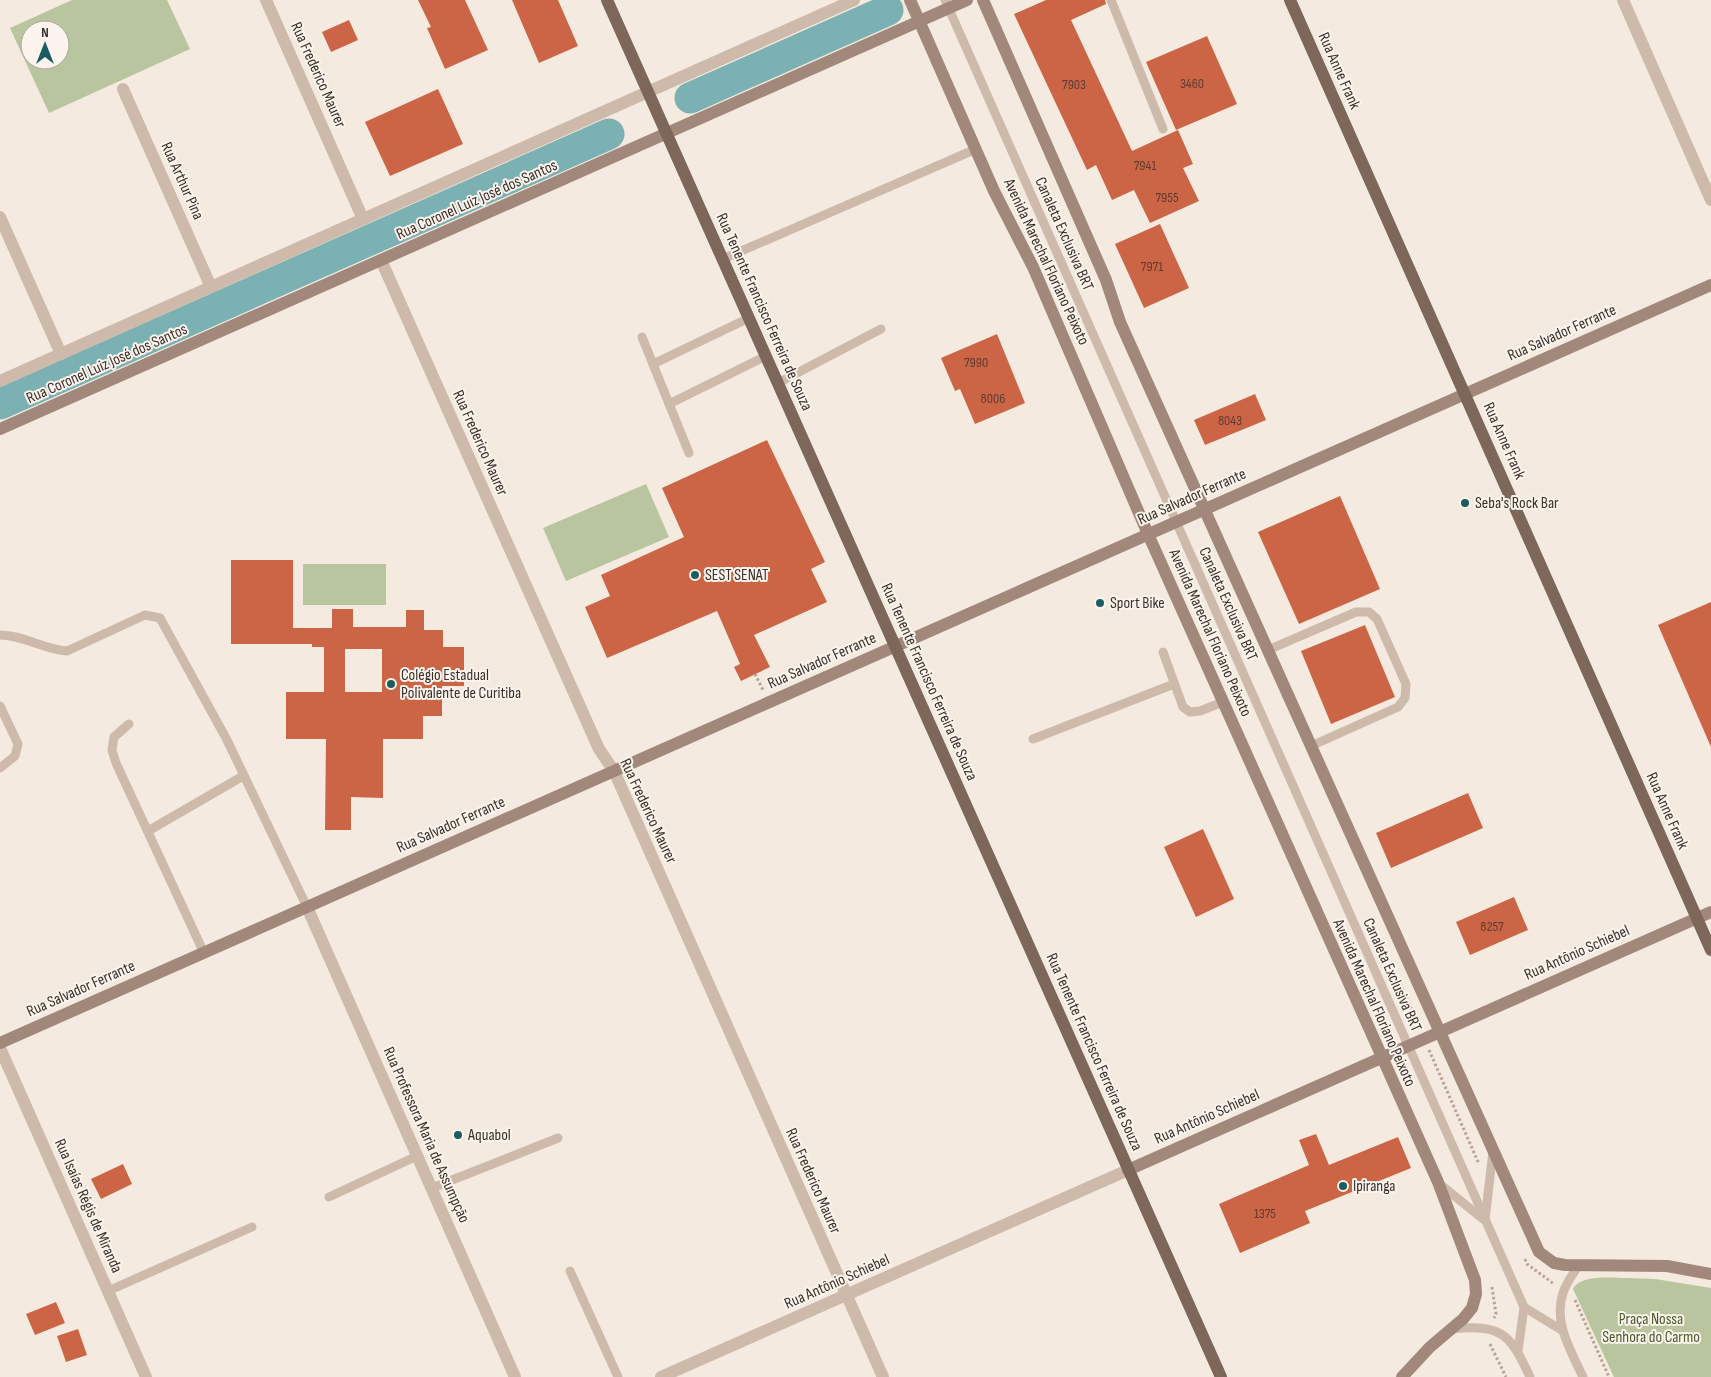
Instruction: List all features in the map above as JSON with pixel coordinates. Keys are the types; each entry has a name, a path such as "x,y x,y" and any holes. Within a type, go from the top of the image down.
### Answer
{"main road":[{"name":"Rua Tenente Francisco Ferreira de Souza","path":"607,0 1220,1377"},
{"name":"Rua Anne Frank","path":"1290,0 1711,950"}],"street":[{"name":"Rua Frederico Maurer","path":"266,0 363,218"},
{"name":"Rua Coronel Luiz José dos Santos","path":"0,381 854,0"},
{"name":"Avenida Marechal Floriano Peixoto","path":"910,0 1002,206 1033,266 1222,702 1380,1058 1438,1182 1475,1280 1476,1294 1472,1308 1451,1329"},
{"name":"Rua Coronel Luiz José dos Santos","path":"0,429 920,21 946,4 967,0"},
{"path":"983,0 1106,280 1120,322 1539,1252 1554,1263 1578,1266 1667,1266 1711,1274"},
{"path":"1623,0 1711,200"},
{"name":"Rua Arthur Pina","path":"123,89 211,286"},
{"path":"0,217 61,354"},
{"name":"Rua Frederico Maurer","path":"382,260 599,749 614,771 883,1377"},
{"name":"Rua Salvador Ferrante","path":"0,1043 1711,285"},
{"name":"Rua Professora Maria de Assumpção","path":"306,907 515,1377"},
{"name":"Rua Antônio Schiebel","path":"661,1377 1711,912"},
{"name":"Rua Isaías Régis de Miranda","path":"0,1048 146,1377"},
{"path":"1402,1377 1451,1329"}],"lane":[{"path":"1110,0 1163,129"},
{"name":"Canaleta Exclusiva BRT","path":"946,4 1524,1307"},
{"path":"723,258 976,149"},
{"path":"653,364 749,318"},
{"path":"778,383 881,329"},
{"path":"642,337 689,453"},
{"path":"669,404 766,356"},
{"path":"1268,650 1356,612 1368,612 1377,619 1406,684 1405,698 1398,707 1311,746"},
{"path":"0,635 12,635 53,650 66,651 145,615 160,618 227,740 306,907"},
{"path":"1163,652 1183,707 1190,712 1200,711 1222,702"},
{"path":"1033,739 1174,684"},
{"path":"0,706 18,744 15,756 0,768"},
{"path":"129,724 114,737 112,750 204,952"},
{"path":"148,831 243,776"},
{"path":"432,1188 558,1138"},
{"path":"1485,1221 1494,1150"},
{"path":"329,1197 417,1156"},
{"name":"Canaleta Exclusiva BRT","path":"1438,1182 1485,1221"},
{"path":"108,1291 252,1227"},
{"path":"1578,1266 1563,1291 1560,1305 1563,1331 1583,1377"},
{"path":"570,1271 618,1377"},
{"path":"1518,1351 1524,1307 1563,1331"},
{"path":"1451,1329 1490,1328 1511,1342 1518,1351 1530,1377"}],"path":[{"path":"1437,1069 1483,1173"},
{"path":"1491,1281 1496,1314"},
{"path":"1574,1299 1609,1377"},
{"path":"1487,1340 1493,1346 1506,1377"}],"green space":[{"path":"72,0 167,0 190,49 49,113 29,70 70,70 70,20 28,20"},
{"path":"20,23 20,50 10,28"},
{"path":"646,484 669,537 566,581 543,528"},
{"path":"303,564 386,564 386,605 303,605"},
{"name":"Praça Nossa Senhora do Carmo","path":"1590,1279 1655,1279 1711,1288 1711,1377 1614,1377 1573,1289 1577,1284"}],"building":[{"path":"418,0 465,0 488,50 445,69 427,28 431,27"},
{"path":"512,0 558,0 578,46 539,63"},
{"path":"1046,0 1105,0 1106,4 1071,20 1132,151 1178,130 1193,164 1183,168 1199,201 1150,223 1134,190 1112,200 1096,165 1087,170 1014,14"},
{"path":"349,20 358,40 331,52 322,32"},
{"path":"1207,36 1237,104 1176,130 1146,62"},
{"path":"438,89 463,144 390,176 365,122"},
{"path":"1160,224 1189,288 1144,308 1115,244"},
{"path":"997,334 1025,403 975,424 960,389 955,391 941,358"},
{"path":"1255,394 1266,420 1205,445 1194,420"},
{"path":"767,440 825,562 811,569 827,602 754,635 770,667 741,681 734,667 740,664 717,611 607,658 585,607 610,596 601,575 684,537 662,488"},
{"path":"1340,496 1380,589 1299,624 1258,532"},
{"path":"231,560 293,560 293,628 332,628 332,609 353,609 353,627 406,627 406,610 424,610 424,630 443,630 443,647 464,647 464,686 442,686 442,716 423,716 423,739 383,739 383,798 351,797 351,830 325,830 326,739 286,739 286,692 324,692 324,647 312,647 312,644 231,644","holes":["345,649 382,649 382,692 345,692"]},
{"path":"1711,602 1711,747 1658,625"},
{"path":"1365,625 1395,697 1331,724 1301,651"},
{"path":"1468,793 1483,828 1391,868 1376,833"},
{"path":"1203,829 1234,899 1196,917 1164,847"},
{"path":"1514,897 1528,930 1470,955 1456,922"},
{"path":"1316,1134 1329,1165 1398,1137 1411,1168 1305,1211 1310,1223 1240,1253 1219,1204 1309,1165 1299,1140"},
{"path":"123,1164 132,1184 101,1199 91,1179"},
{"path":"56,1302 65,1323 35,1335 26,1314"},
{"path":"78,1329 87,1355 66,1362 57,1336"}],"waterway":[{"path":"690,98 888,10"},
{"path":"0,404 609,134"}],"place":[{"name":"Seba's Rock Bar","path":"1465,503"},
{"name":"SEST SENAT","path":"695,575"},
{"name":"Sport Bike","path":"1100,603"},
{"name":"Colégio Estadual Polivalente de Curitiba","path":"391,684"},
{"name":"Aquabol","path":"458,1135"},
{"name":"Ipiranga","path":"1343,1186"}]}
